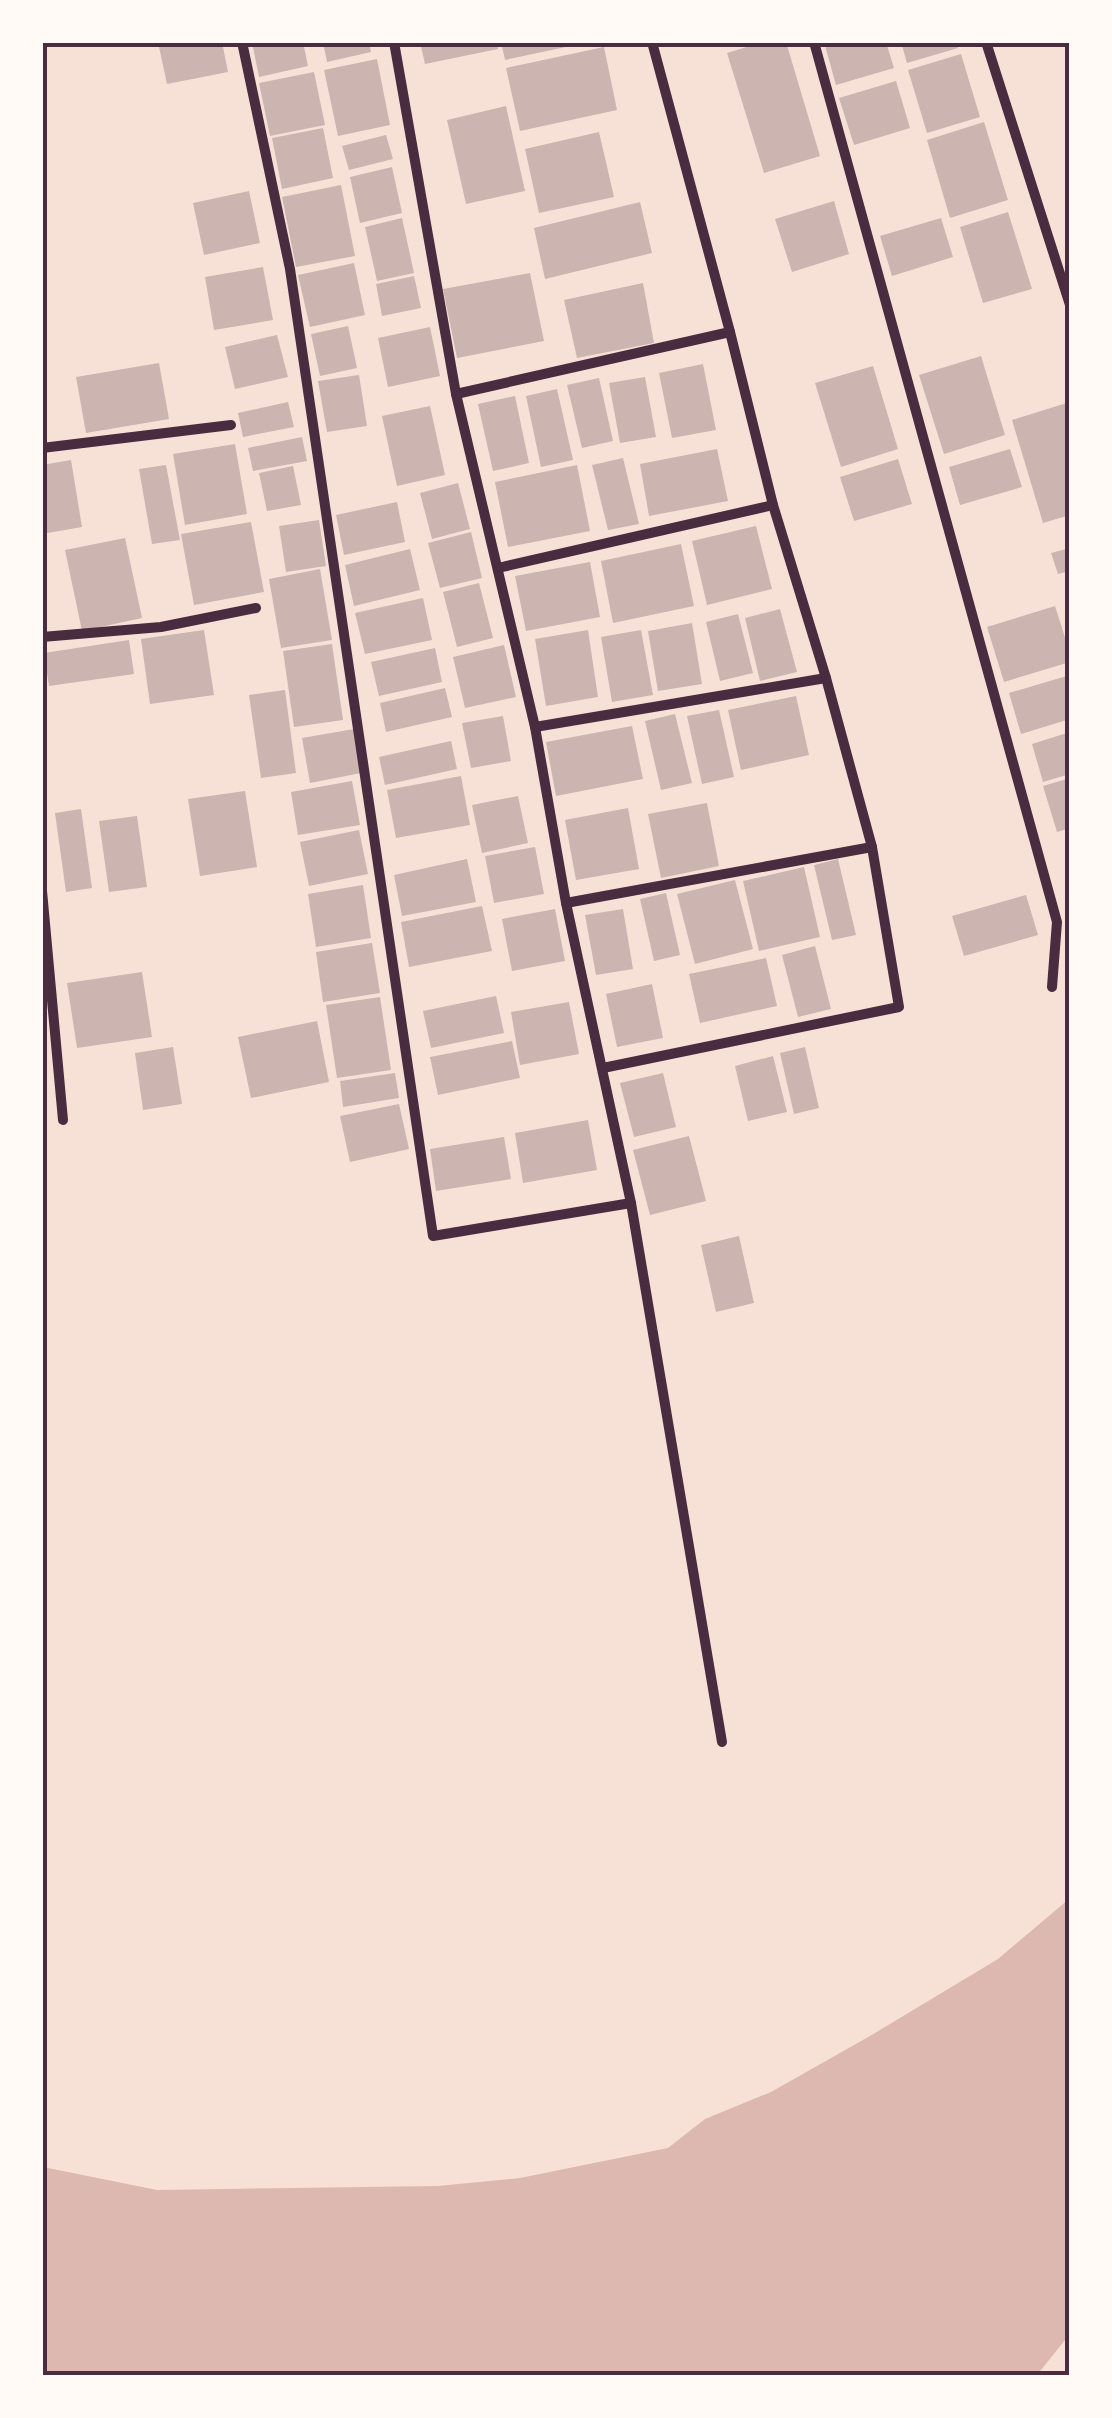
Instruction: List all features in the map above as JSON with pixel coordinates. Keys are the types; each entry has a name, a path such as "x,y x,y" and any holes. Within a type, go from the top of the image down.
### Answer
{"street":[{"path":"242,42 290,269 433,1236 631,1203"},
{"path":"394,42 456,394 535,728 566,903 631,1203 722,1742"},
{"path":"602,1068 899,1007 872,848 774,505 652,42"},
{"path":"814,42 1057,922 1052,987"},
{"path":"986,42 1070,304"},
{"path":"456,394 730,332"},
{"path":"42,448 231,425"},
{"path":"498,568 774,505"},
{"path":"42,638 161,627 256,608"},
{"path":"535,728 826,678"},
{"path":"566,903 872,848"},
{"path":"42,890 64,1120"}],"shaded area":[{"path":"1069,1899 1069,2335 1037,2375 43,2375 43,2167 157,2190 438,2186 520,2178 668,2148 705,2119 771,2092 998,1959"}],"building":[{"path":"158,42 222,42 228,72 167,84"},
{"path":"252,42 303,42 308,66 259,77"},
{"path":"323,42 369,42 371,52 327,62"},
{"path":"420,42 497,42 498,49 425,64"},
{"path":"501,42 580,42 580,44 505,60"},
{"path":"763,42 786,42 820,156 764,173 727,53"},
{"path":"824,42 886,42 894,68 836,85"},
{"path":"901,42 956,42 958,48 907,63"},
{"path":"604,47 617,110 520,131 506,68"},
{"path":"961,54 980,117 927,133 908,70"},
{"path":"377,59 390,125 338,136 324,70"},
{"path":"314,72 325,125 270,136 259,83"},
{"path":"896,81 910,128 854,145 839,98"},
{"path":"506,106 525,191 466,204 447,120"},
{"path":"984,122 1008,200 950,218 927,140"},
{"path":"323,128 333,178 282,189 272,138"},
{"path":"599,132 614,197 539,213 525,149"},
{"path":"386,135 393,159 349,170 342,146"},
{"path":"392,167 402,213 360,223 350,177"},
{"path":"341,185 355,256 296,267 282,197"},
{"path":"249,191 260,243 204,255 193,203"},
{"path":"834,201 849,254 792,272 775,219"},
{"path":"640,202 652,253 545,279 534,228"},
{"path":"1008,212 1032,289 983,303 960,227"},
{"path":"402,218 414,273 377,281 365,227"},
{"path":"941,218 953,257 892,276 880,236"},
{"path":"354,263 365,315 310,327 298,275"},
{"path":"263,267 273,320 214,330 205,277"},
{"path":"530,273 544,341 457,358 443,289"},
{"path":"414,276 421,308 382,316 376,284"},
{"path":"643,283 654,343 577,358 564,300"},
{"path":"348,326 357,368 320,376 311,334"},
{"path":"430,327 440,376 388,387 378,338"},
{"path":"277,335 288,377 235,389 225,347"},
{"path":"981,356 1005,435 944,454 919,375"},
{"path":"159,363 169,419 86,433 76,377"},
{"path":"703,364 716,430 672,438 659,373"},
{"path":"873,366 898,449 841,467 815,383"},
{"path":"359,375 367,426 327,432 318,381"},
{"path":"645,377 656,437 620,443 609,383"},
{"path":"599,378 613,441 582,448 567,385"},
{"path":"557,389 573,460 541,467 526,396"},
{"path":"515,396 529,463 493,471 478,404"},
{"path":"288,402 294,427 243,437 238,413"},
{"path":"1070,402 1070,515 1043,523 1012,420"},
{"path":"430,406 445,475 397,486 382,416"},
{"path":"302,437 307,461 253,471 248,448"},
{"path":"235,444 247,514 185,525 173,454"},
{"path":"717,449 728,501 649,516 640,464"},
{"path":"1010,449 1022,487 960,505 949,467"},
{"path":"623,458 639,524 608,530 592,465"},
{"path":"898,459 912,504 854,521 840,477"},
{"path":"71,460 82,527 42,534 42,465"},
{"path":"166,465 180,540 152,544 139,469"},
{"path":"577,465 590,531 508,547 495,482"},
{"path":"293,466 301,505 267,511 259,473"},
{"path":"458,483 470,529 432,539 420,493"},
{"path":"397,502 405,542 344,555 336,515"},
{"path":"319,520 326,566 286,572 279,526"},
{"path":"251,522 264,592 194,605 181,534"},
{"path":"756,526 772,589 707,605 692,541"},
{"path":"471,532 482,578 440,588 428,543"},
{"path":"125,538 142,618 82,631 65,550"},
{"path":"681,544 694,606 613,623 601,561"},
{"path":"1070,548 1070,571 1058,574 1051,553"},
{"path":"410,549 420,590 354,606 345,565"},
{"path":"590,562 600,617 526,631 515,576"},
{"path":"320,569 332,640 281,648 269,579"},
{"path":"479,583 493,638 457,647 443,592"},
{"path":"423,598 432,640 365,654 355,613"},
{"path":"1055,606 1070,662 1004,682 987,627"},
{"path":"780,609 797,672 760,681 745,618"},
{"path":"738,614 753,673 720,681 706,622"},
{"path":"692,623 702,684 658,691 648,631"},
{"path":"204,630 214,695 150,704 141,639"},
{"path":"588,630 598,697 546,706 535,639"},
{"path":"641,630 653,695 612,702 601,637"},
{"path":"129,640 134,674 49,686 44,653"},
{"path":"332,644 343,720 294,727 283,651"},
{"path":"504,645 516,697 465,708 453,657"},
{"path":"435,648 442,682 379,696 371,662"},
{"path":"1070,675 1070,719 1021,734 1009,693"},
{"path":"445,688 452,717 386,732 380,703"},
{"path":"285,690 296,773 261,778 249,695"},
{"path":"796,696 809,755 741,770 728,710"},
{"path":"719,710 734,777 702,784 687,716"},
{"path":"675,714 692,783 661,790 645,721"},
{"path":"503,716 511,761 471,768 462,723"},
{"path":"632,726 643,779 556,796 546,742"},
{"path":"354,729 361,773 310,783 302,738"},
{"path":"1070,732 1070,774 1043,782 1032,744"},
{"path":"451,741 457,769 385,785 379,757"},
{"path":"461,776 470,825 396,838 387,790"},
{"path":"1070,778 1070,828 1057,832 1043,786"},
{"path":"352,781 360,825 298,835 291,792"},
{"path":"245,791 257,867 200,876 188,799"},
{"path":"518,796 528,843 482,853 472,805"},
{"path":"707,803 719,866 661,878 648,814"},
{"path":"628,808 639,869 576,880 565,820"},
{"path":"81,809 92,888 66,892 55,813"},
{"path":"137,816 147,887 109,892 99,821"},
{"path":"359,830 368,874 309,886 300,842"},
{"path":"535,847 544,894 494,903 485,856"},
{"path":"467,859 476,902 402,916 394,875"},
{"path":"838,859 856,935 832,940 814,865"},
{"path":"804,867 820,937 759,951 743,881"},
{"path":"735,880 753,949 695,964 677,894"},
{"path":"363,885 371,938 316,947 308,894"},
{"path":"666,893 680,955 654,961 640,899"},
{"path":"1026,895 1038,935 964,956 952,916"},
{"path":"482,906 492,951 409,967 401,922"},
{"path":"555,909 565,961 512,971 502,919"},
{"path":"623,909 633,969 596,975 585,915"},
{"path":"372,943 380,993 323,1002 316,952"},
{"path":"815,946 831,1009 798,1017 782,955"},
{"path":"766,958 777,1006 700,1023 689,974"},
{"path":"142,972 152,1037 77,1048 67,983"},
{"path":"652,984 663,1038 617,1047 606,994"},
{"path":"496,996 504,1033 431,1048 423,1011"},
{"path":"380,997 391,1070 337,1078 326,1005"},
{"path":"569,1002 579,1054 520,1065 511,1012"},
{"path":"317,1021 329,1082 251,1098 238,1037"},
{"path":"512,1041 520,1078 438,1095 430,1057"},
{"path":"173,1047 182,1104 143,1110 135,1053"},
{"path":"805,1047 819,1108 794,1114 780,1053"},
{"path":"773,1056 787,1112 748,1121 735,1066"},
{"path":"395,1073 399,1098 343,1107 340,1081"},
{"path":"663,1073 676,1127 634,1137 620,1083"},
{"path":"399,1104 409,1149 350,1162 340,1116"},
{"path":"588,1120 597,1170 523,1183 515,1133"},
{"path":"689,1136 706,1201 650,1215 633,1150"},
{"path":"504,1137 511,1179 436,1191 430,1149"},
{"path":"739,1236 754,1303 716,1312 701,1245"}]}
